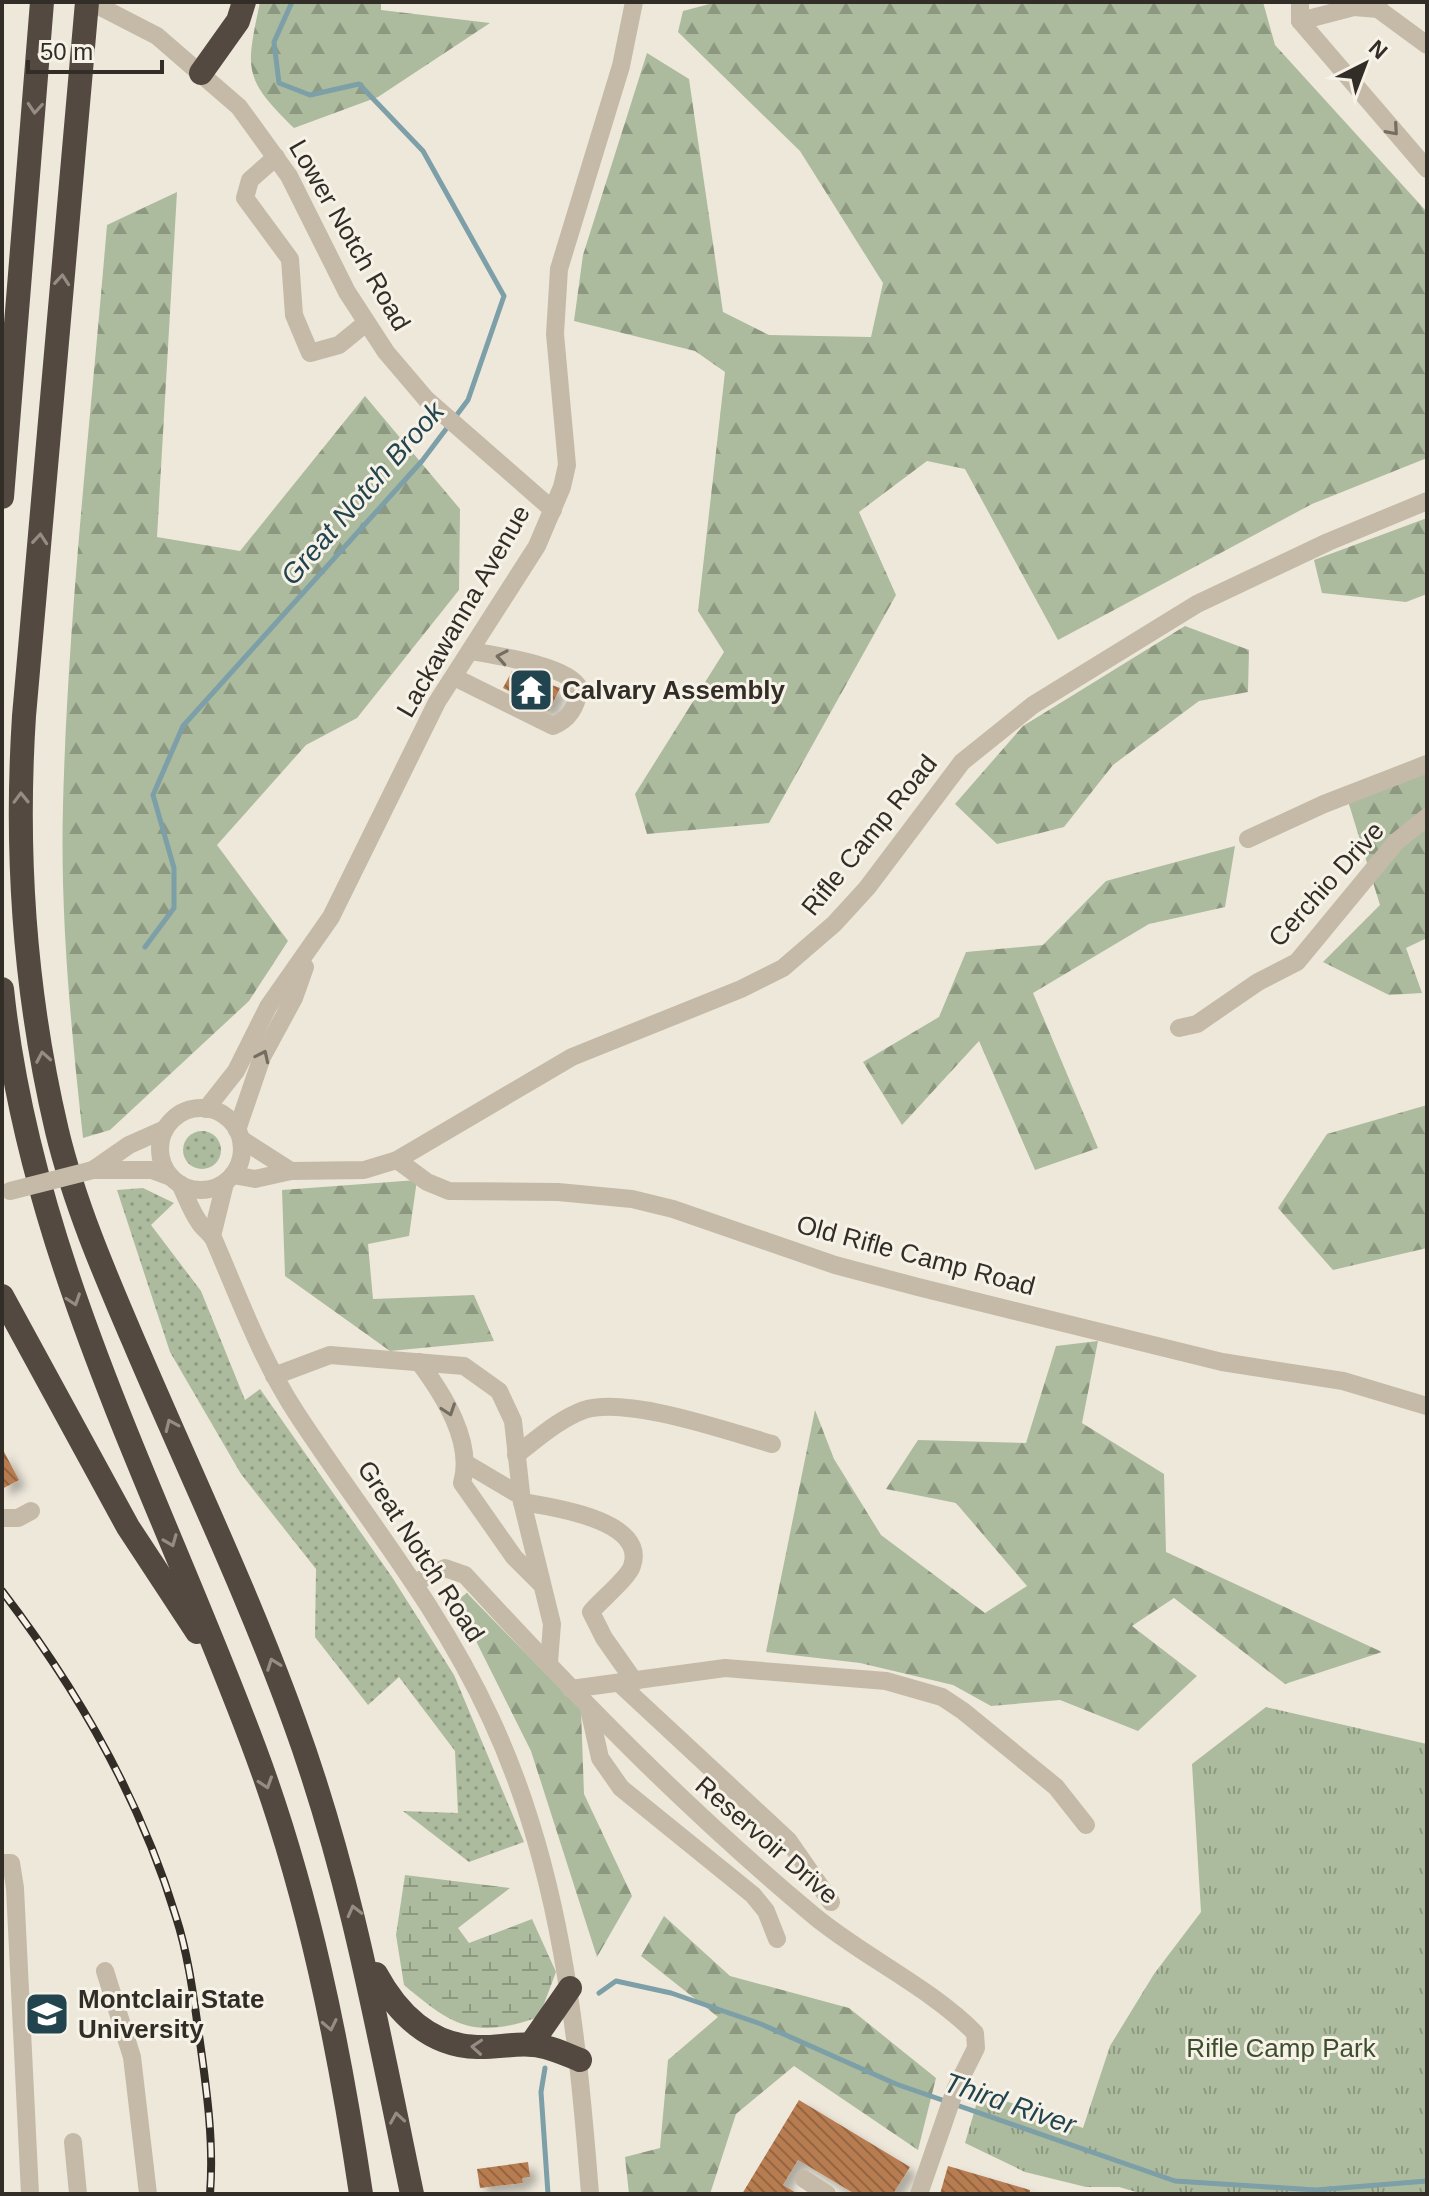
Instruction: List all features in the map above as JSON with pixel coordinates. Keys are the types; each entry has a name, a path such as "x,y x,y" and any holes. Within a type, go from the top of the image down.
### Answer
{"highway":[{"path":"2,497 42,2"},
{"path":"201,73 238,21 244,2"},
{"path":"88,9 20,768 27,961 57,1134 88,1228 144,1366 246,1593 337,1848 362,1943 412,2194"},
{"path":"2,989 30,1144 72,1293 93,1355 228,1681 284,1840 314,1949 361,2194"},
{"path":"4,1306 128,1527 228,1681"},
{"path":"362,1943 389,1998 407,2019 443,2041 472,2047 531,2044 580,2060"},
{"path":"531,2044 570,1988"}],"street":[{"name":"Lackawanna Avenue","path":"239,1134 262,1057 294,998 313,946 423,729 537,546 553,510 567,465 555,334 559,269 621,66 634,2"},
{"path":"1300,12 1378,5 1427,45"},
{"name":"Lower Notch Road","path":"88,9 157,36 239,107 276,157 366,323 426,399 553,510"},
{"path":"1300,12 1427,169"},
{"path":"276,157 250,180 245,198 290,259 294,315 310,353 339,345 366,323"},
{"name":"Rifle Camp Road","path":"229,1179 255,1179 291,1171 364,1170 397,1160 572,1057 741,989 783,968 825,932 867,888 962,762 1033,705 1197,604 1328,542 1427,501"},
{"path":"454,677 553,726 563,722 576,706 579,688 573,679 514,659 471,651"},
{"name":"Cerchio Drive","path":"1248,839 1324,804 1427,764"},
{"name":"Cerchio Drive","path":"1179,1028 1197,1024 1258,982 1297,962 1396,842 1427,817"},
{"name":"Lackawanna Avenue","path":"206,1109 236,1071 268,1007 313,946"},
{"path":"93,1170 129,1145 165,1129 187,1110 206,1109 229,1119 239,1134 291,1171"},
{"path":"165,1129 161,1158 176,1180"},
{"path":"212,1236 229,1179 241,1158 239,1134"},
{"name":"Old Rifle Camp Road","path":"397,1160 427,1182 449,1191 558,1192 632,1199 908,1285 1222,1362 1343,1381 1427,1406"},
{"path":"5,1194 93,1170 152,1170 203,1190 229,1179"},
{"name":"Great Notch Road","path":"176,1180 199,1224 212,1236 241,1312 274,1376 416,1582 469,1673 512,1770 553,1899 570,1988 580,2060 590,2194"},
{"path":"274,1376 330,1355 464,1366 499,1391 513,1421 521,1499 552,1624 549,1662"},
{"path":"419,1362 445,1397 467,1464 462,1483 506,1546 542,1584"},
{"path":"516,1455 566,1419 595,1408 662,1415 772,1444"},
{"path":"467,1464 521,1499 597,1519 621,1530 634,1553 632,1569 591,1612 628,1683 788,1840 831,1902"},
{"path":"2,1518 18,1518 31,1511"},
{"name":"Reservoir Drive","path":"416,1582 437,1570 459,1571 549,1662 589,1709 703,1822 814,1916 955,2015 975,2033 976,2048 955,2090 919,2194"},
{"path":"571,1689 725,1668 886,1681 942,1697 1056,1787 1086,1825"},
{"path":"589,1709 600,1758 621,1788 753,1895 766,1911 777,1939"},
{"path":"2,1863 11,1863 15,1888 30,2194"},
{"path":"105,1971 132,2057 148,2194"},
{"path":"73,2142 78,2194"},
{"path":"804,2179 827,2194"}],"green space":[{"path":"260,2 381,2 381,10 490,23 378,97 294,128 265,96 252,71 252,43"},
{"path":"717,2 1263,2 1275,45 1427,212 1427,458 1312,504 1058,640 965,469 927,461 859,512 896,595 769,823 647,834 635,794 724,652 698,611 725,372 695,351 574,321 583,255 647,53 689,79 723,312 769,335 871,337 883,283 800,151 678,32 683,11"},
{"path":"177,192 157,537 240,551 365,396 460,509 459,590 357,718 306,745 217,845 288,941 249,1001 110,1130 83,1138 65,930 63,805 75,588 107,225"},
{"path":"1427,518 1427,594 1406,602 1322,593 1314,560"},
{"path":"1185,626 1249,650 1248,692 1199,701 1113,765 1064,827 997,844 955,804 1023,726"},
{"path":"1427,772 1427,938 1406,948 1422,993 1389,995 1323,962 1380,905 1348,801"},
{"path":"1235,846 1225,907 1149,924 1033,993 1098,1148 1035,1170 979,1041 902,1125 863,1062 939,1017 966,952 1043,945 1106,881"},
{"path":"1427,1105 1427,1248 1333,1270 1278,1208 1327,1134"},
{"path":"202,1131 215,1137 221,1150 215,1163 202,1169 189,1163 183,1150 189,1137"},
{"path":"417,1180 409,1236 368,1244 373,1299 474,1295 494,1341 390,1351 285,1276 282,1190"},
{"path":"143,1188 174,1203 151,1225 201,1291 245,1400 260,1389 392,1577 454,1675 524,1842 469,1862 403,1811 458,1813 455,1751 399,1677 368,1705 315,1637 316,1569 241,1474 170,1352 117,1190"},
{"path":"1098,1341 1082,1423 1164,1474 1166,1552 1382,1652 1285,1684 1174,1598 1132,1626 1197,1676 1138,1731 1060,1700 991,1706 953,1685 860,1663 766,1652 815,1410 834,1459 881,1535 985,1613 1027,1586 956,1503 886,1489 918,1440 1026,1443 1056,1346"},
{"path":"467,1593 581,1710 584,1794 632,1896 597,1957 531,1751 456,1601"},
{"name":"Rifle Camp Park","path":"1266,1707 1427,1744 1427,2194 1143,2194 1119,2187 1086,2187 1025,2172 965,2143 980,2092 1083,2128 1110,2046 1154,1974 1201,1912 1192,1764"},
{"path":"405,1875 510,1888 458,1928 469,1943 532,1919 556,1972 539,2017 498,2027 467,2025 452,2020 404,1985 396,1935"},
{"path":"664,1916 730,1976 849,2008 936,2078 918,2150 794,2066 736,2114 710,2194 629,2194 625,2157 660,2148 668,2060 718,2017 641,1956"}],"building":[{"name":"Calvary Assembly","path":"512,671 560,688 549,711 503,688"},
{"path":"2,1448 19,1480 2,1489"},
{"path":"799,2100 910,2167 893,2194 855,2194 798,2160 783,2185 798,2194 742,2194"},
{"path":"528,2162 530,2177 522,2178 523,2183 480,2188 477,2169"},
{"path":"948,2166 1030,2190 1030,2194 940,2194"}],"waterway":[{"name":"Great Notch Brook","path":"145,947 174,908 174,868 153,795 183,726 422,461 468,400 504,296 423,151 359,84 310,95 279,83 274,42 292,2"},
{"name":"Third River","path":"599,1993 616,1981 671,1993 761,2024 896,2084 1175,2181 1316,2190 1427,2181"},
{"name":"Third River","path":"545,2068 541,2092 548,2194"}],"railway":[{"path":"2,1591 56,1667 104,1746 161,1873 181,1932 193,1995 209,2118 210,2194"}],"place":[{"name":"Calvary Assembly","path":"531,690"},
{"name":"Montclair State University","path":"47,2014"}]}
